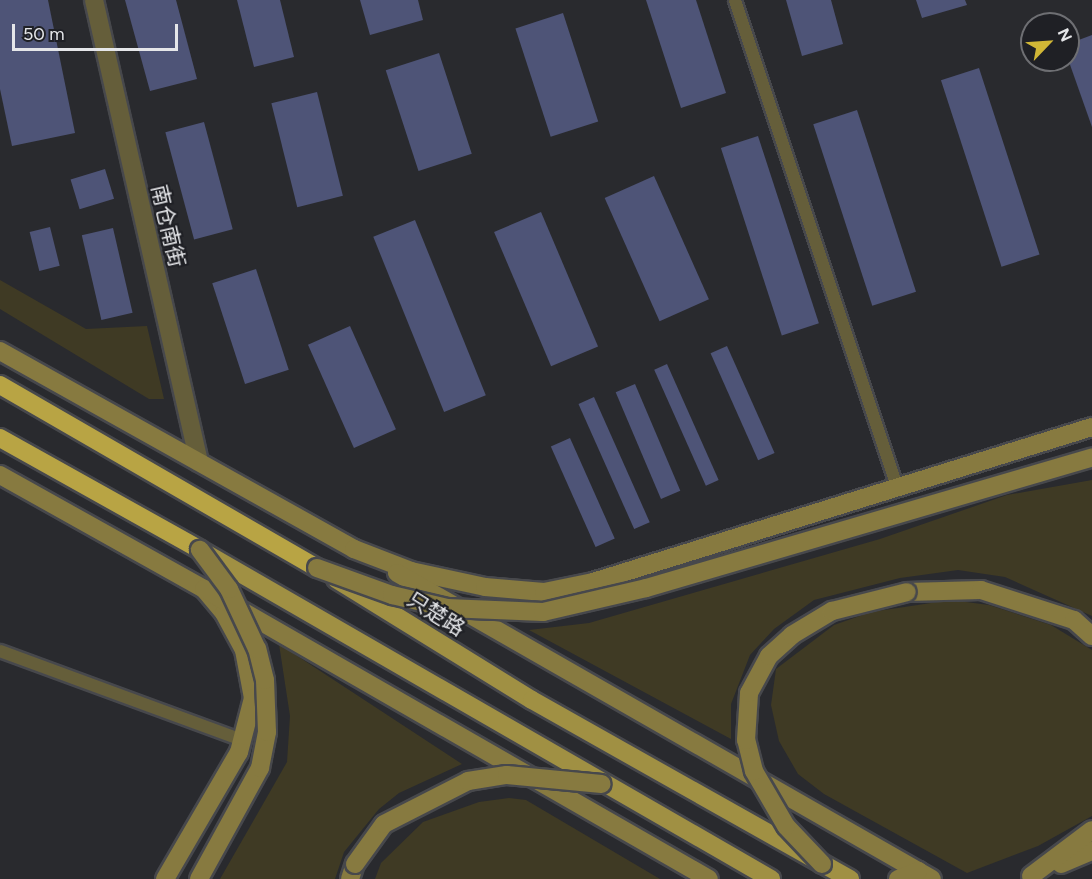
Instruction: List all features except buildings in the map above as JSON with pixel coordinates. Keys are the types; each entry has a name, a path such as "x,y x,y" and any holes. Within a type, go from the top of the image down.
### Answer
{"highway":[{"name":"只楚路","path":"0,385 317,568"},
{"path":"0,438 200,550"}],"main road":[{"path":"0,351 354,549 925,875"},
{"path":"354,549 411,571 485,587 544,592 593,582 1092,427"},
{"path":"317,568 392,595 447,608 543,612 589,604 744,561 1092,458"},
{"path":"1070,464 1092,466"},
{"path":"0,475 204,589 709,879"},
{"path":"200,550 602,784 771,879"},
{"path":"199,879 260,768 267,732 266,680 257,649 229,589 200,550"},
{"name":"只楚路","path":"317,568 532,700 850,879"},
{"path":"165,879 242,740 253,698 244,650 224,613 204,589"},
{"path":"822,864 786,826 766,795 746,740 749,693 778,645 832,611 908,592 939,591 981,590 1010,598 1074,620 1092,636"},
{"path":"350,879 361,851 384,824 468,781 507,775 602,784"},
{"path":"1028,877 1092,830"},
{"path":"1028,877 1092,851"},
{"path":"898,879 925,875"}],"street":[{"name":"南仓南街","path":"94,0 199,462"}],"lane":[{"path":"735,0 897,486"},
{"path":"0,651 242,740"}],"shaded area":[{"path":"0,280 86,329 147,326 164,399 149,399 0,309"},
{"path":"1092,480 1092,616 1005,577 958,570 900,578 814,600 774,629 750,655 731,704 731,739 529,630 589,623 880,539 1007,495"},
{"path":"951,600 989,605 1051,625 1092,650 1092,816 1038,846 967,873 824,794 798,774 779,741 771,705 776,669 834,625 871,612"},
{"path":"279,644 462,764 399,793 379,809 344,852 335,879 220,879 287,762 290,716"},
{"path":"509,798 526,800 660,879 375,879 381,863 423,822 479,802"}]}
